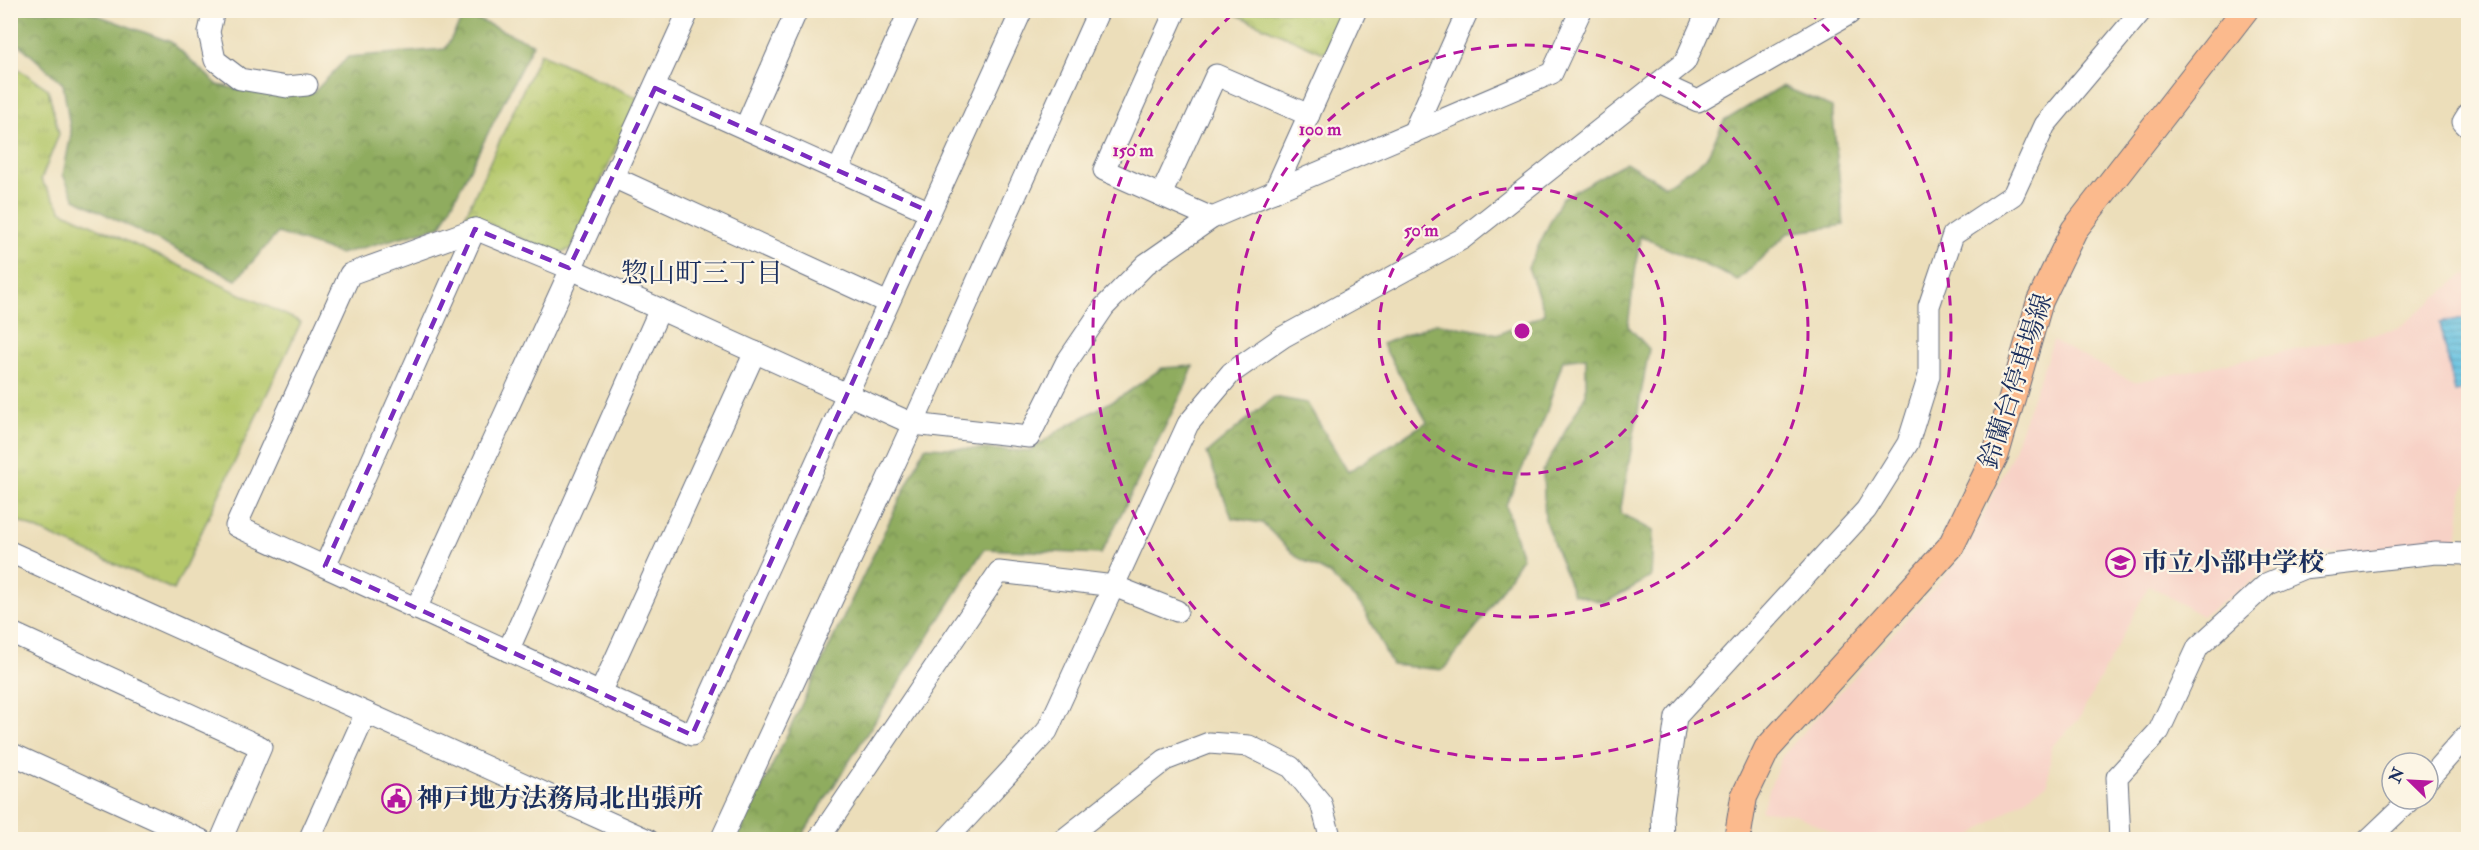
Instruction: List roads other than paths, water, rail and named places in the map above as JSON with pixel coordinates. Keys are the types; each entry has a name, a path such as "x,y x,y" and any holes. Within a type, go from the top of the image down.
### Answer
{"main road":[{"name":"鈴蘭台停車場線","path":"1737,840 1744,797 1767,749 1951,546 1996,454 2040,301 2074,230 2245,10"}],"street":[{"path":"214,10 209,32 215,60 240,79 287,87 307,85"},
{"path":"416,609 569,268 655,88 689,10"},
{"path":"745,128 797,10"},
{"path":"838,171 910,10"},
{"path":"1022,10 888,303 848,393 692,735 236,526 350,274 475,229 569,268 848,393 913,424 1029,437 1066,363 1104,307 1146,264 1212,218 1552,73 1581,10"},
{"path":"720,840 913,424 1100,10"},
{"path":"1176,10 1104,170 1212,218"},
{"path":"1274,192 1356,10"},
{"path":"1413,133 1468,10"},
{"path":"946,840 1047,731 1188,424 1231,372 1283,337 1462,240 1685,62 1708,10"},
{"path":"1659,84 1698,101 1849,14 1851,10"},
{"path":"1663,840 1662,815 1676,717 1866,510 1908,443 1929,376 1929,306 1953,235 2013,195 2045,125 2142,10"},
{"path":"1161,195 1216,75 1309,116"},
{"path":"655,88 930,212"},
{"path":"2469,114 2463,122 2469,127"},
{"path":"613,177 888,303"},
{"path":"325,567 475,229"},
{"path":"507,651 660,309"},
{"path":"600,693 755,352"},
{"path":"10,552 648,840"},
{"path":"2120,840 2117,777 2159,731 2198,646 2268,583 2304,568 2436,553 2467,553"},
{"path":"818,840 999,572 1114,586 1177,611"},
{"path":"10,632 261,747 221,840"},
{"path":"309,840 366,713"},
{"path":"2440,766 2469,734"},
{"path":"1063,840 1165,760 1209,743 1249,746 1291,767 1321,803 1331,840"},
{"path":"10,753 201,840"},
{"path":"2368,840 2398,811"}],"water":[{"path":"2468,317 2468,389 2455,392 2440,323"}],"place":[{"name":"市立小部中学校","path":"2121,563"},
{"name":"神戸地方法務局北出張所","path":"396,799"}],"district":[{"name":"惣山町三丁目","path":"702,273"}]}
